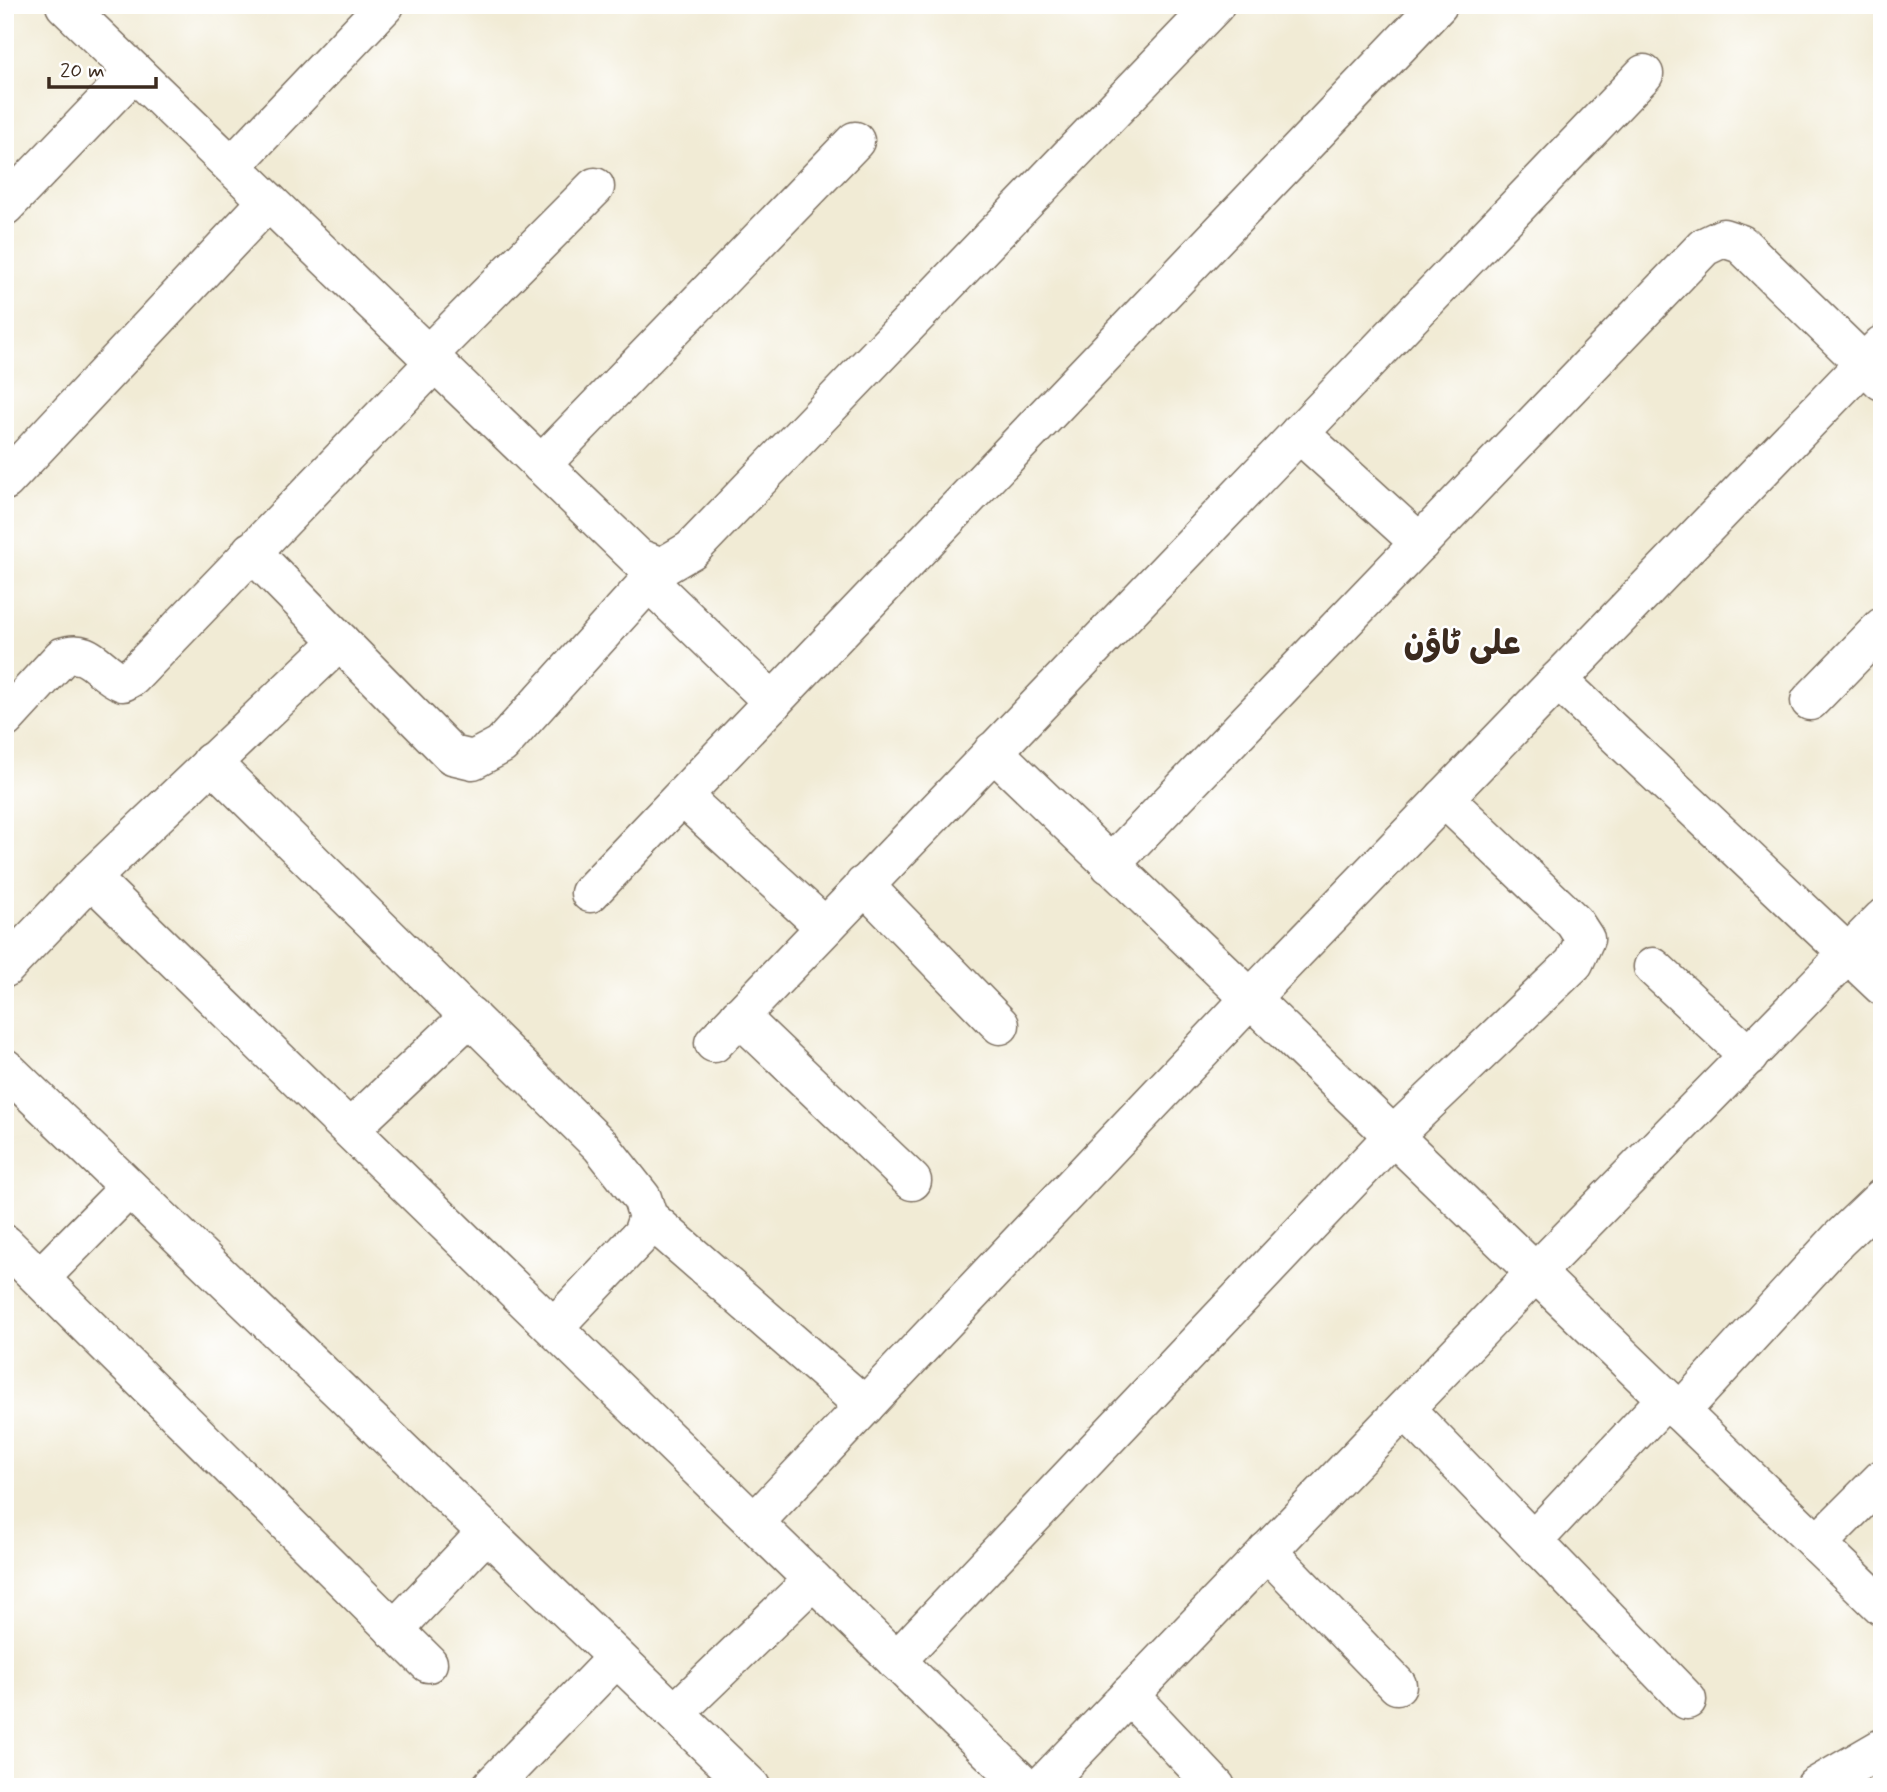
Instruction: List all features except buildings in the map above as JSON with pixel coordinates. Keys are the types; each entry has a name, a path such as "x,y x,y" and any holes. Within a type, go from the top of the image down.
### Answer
{"street":[{"path":"65,5 638,558 773,702"},
{"path":"232,166 385,5"},
{"path":"251,551 452,755 473,760 502,745 655,575 691,550 1215,5"},
{"path":"590,893 1438,5"},
{"path":"5,206 134,72"},
{"path":"912,1181 726,1030 1644,74"},
{"path":"541,465 855,141"},
{"path":"5,719 62,657 73,653 87,656 112,678 123,682 132,677 595,187"},
{"path":"5,481 268,201"},
{"path":"754,1523 1250,999 1558,680 1876,363 1741,244 1723,238 1704,247 1110,865"},
{"path":"1299,433 1420,543"},
{"path":"1810,701 1882,627"},
{"path":"5,968 91,878 340,641"},
{"path":"1558,680 1882,986"},
{"path":"993,751 1882,1605"},
{"path":"211,762 601,1146 642,1198 648,1217 865,1406"},
{"path":"683,797 824,926"},
{"path":"896,1661 1393,1136 1574,963 1585,939 1574,922 1444,798"},
{"path":"91,878 1026,1787"},
{"path":"864,885 1000,1025"},
{"path":"1041,1787 1535,1273 1882,919"},
{"path":"1653,967 1749,1056"},
{"path":"349,1129 470,1016"},
{"path":"5,1068 675,1713 733,1781"},
{"path":"41,1277 130,1188"},
{"path":"1534,1541 1882,1198"},
{"path":"554,1327 642,1234 648,1217"},
{"path":"5,1244 428,1662"},
{"path":"1405,1409 1687,1700"},
{"path":"1817,1544 1882,1479"},
{"path":"394,1630 486,1533"},
{"path":"1267,1551 1397,1685"},
{"path":"675,1713 813,1580"},
{"path":"491,1787 616,1658"},
{"path":"1129,1695 1216,1787"},
{"path":"1815,1787 1882,1748"}],"district":[{"name":"علی ٹاؤن","path":"1462,642"}]}
